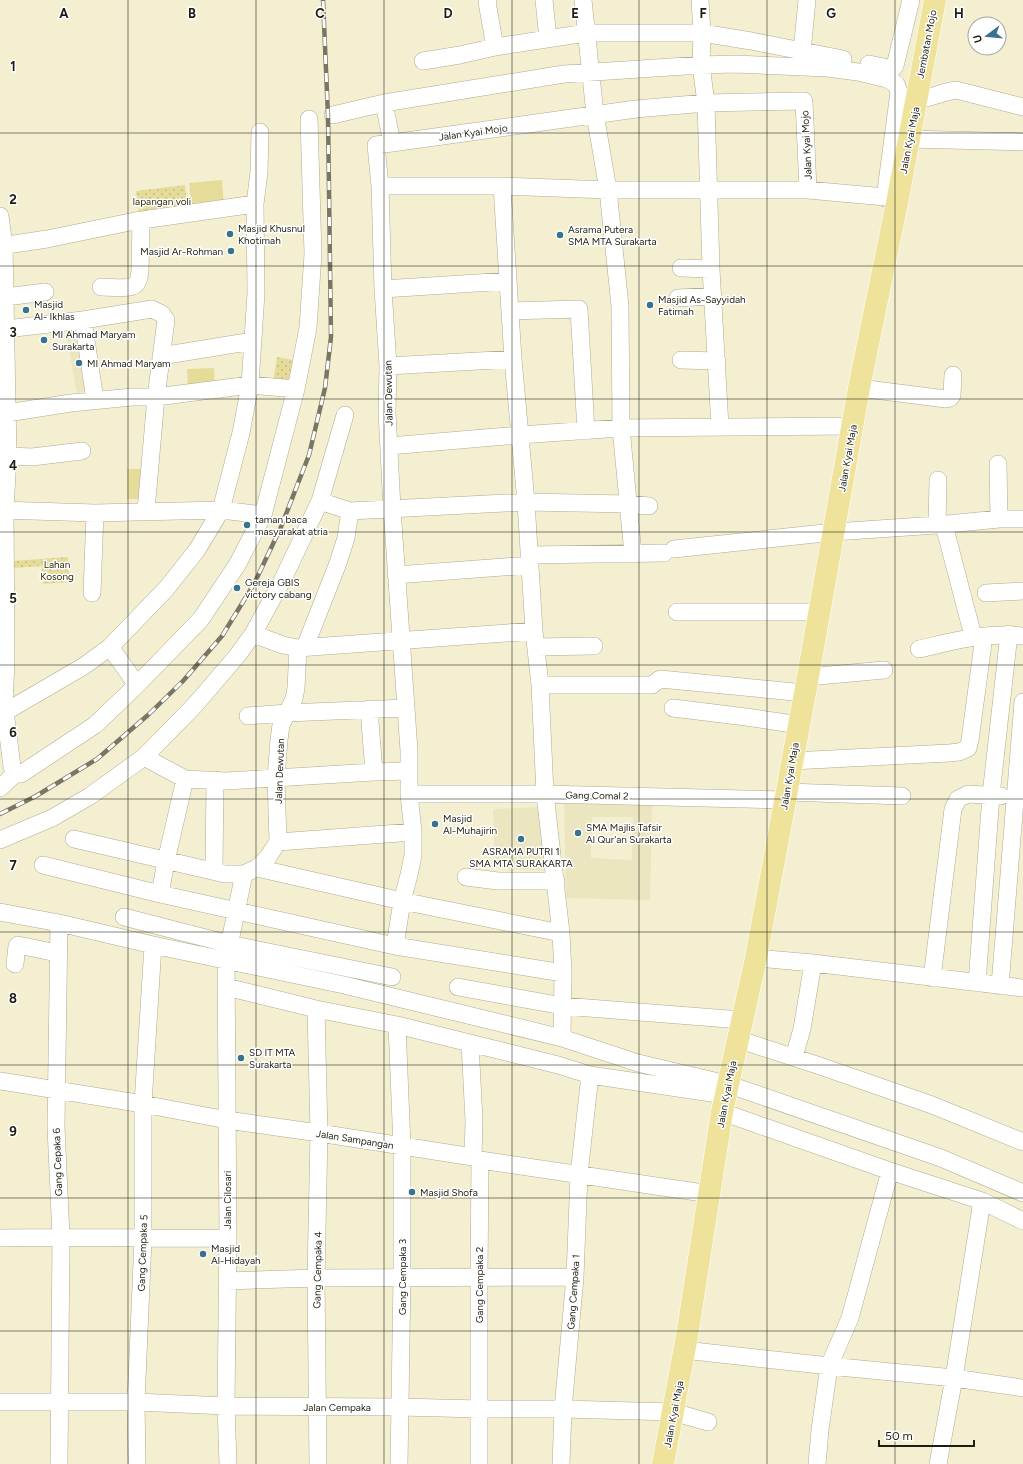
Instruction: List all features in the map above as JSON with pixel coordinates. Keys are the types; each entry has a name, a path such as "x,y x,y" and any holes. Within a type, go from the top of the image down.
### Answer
{"main road":[{"name":"Jembatan Mojo","path":"917,94 935,0"},
{"name":"Jalan Kyai Maja","path":"663,1464 684,1350 725,1097 756,958 786,796 834,532 891,198 908,139 917,94"}],"street":[{"path":"488,0 487,2 495,47"},
{"path":"544,0 548,38"},
{"path":"583,0 595,114 608,190 620,306 621,428 634,554"},
{"path":"700,0 702,33 701,65 706,104 711,269 720,427"},
{"path":"802,52 807,0"},
{"path":"423,61 495,47 586,33 702,33 751,41 892,69 894,67 911,0"},
{"path":"333,115 384,104 564,74 735,64 826,68 858,72 887,79 896,84 899,92 891,198"},
{"path":"917,94 937,96 956,90 1023,107"},
{"name":"Jalan Kyai Mojo","path":"384,144 636,109 706,104 804,101 808,190"},
{"path":"384,104 384,144"},
{"path":"0,788 16,773 21,774 26,772 95,725 137,685 201,619 237,565 263,516 296,389 308,328 313,254 309,119"},
{"path":"2,708 84,666 110,647 166,589 197,550 221,510 241,433 250,385 256,293 255,204 259,172 260,132"},
{"path":"908,139 1023,142"},
{"name":"Jalan Dewutan","path":"384,144 380,186 383,289 388,366 389,446 396,575 409,751 409,794 413,832 413,855 402,901 394,946"},
{"name":"Jalan Kyai Mojo","path":"380,186 502,186 608,190 709,191 808,190 891,198"},
{"path":"502,186 510,311 526,502 535,639 540,685 545,794 561,933 563,973 562,1038"},
{"path":"2,246 47,239 141,220 255,204"},
{"path":"0,216 6,297 8,456 3,510 3,632 6,662 2,708 12,767 16,773"},
{"path":"101,288 135,286 140,272 141,220"},
{"path":"681,268 711,269"},
{"path":"383,289 508,281"},
{"path":"6,297 45,292"},
{"path":"678,298 713,296"},
{"path":"6,329 83,320 152,309 162,314 166,320 156,397 146,511"},
{"path":"510,311 579,309 586,431"},
{"path":"83,320 95,400"},
{"path":"162,356 253,341"},
{"path":"388,366 514,359"},
{"path":"681,360 717,361"},
{"path":"859,388 946,399 952,396 953,375"},
{"path":"7,413 95,400 156,397 250,385 296,389"},
{"path":"0,840 52,818 90,796 144,757 195,705 237,656 253,634 283,579 320,501 345,414"},
{"path":"389,446 621,428 852,426"},
{"path":"8,456 32,457 82,451"},
{"path":"998,464 999,519"},
{"path":"792,761 949,753 959,752 968,748 970,740 978,636 940,525 938,480"},
{"path":"320,501 350,511 526,502 628,504 649,506"},
{"path":"3,510 95,513 221,510 263,516"},
{"name":"Jalan Dewutan","path":"278,842 276,778 279,740 282,725 294,699 301,647 338,563 346,538 350,511"},
{"path":"92,593 95,513"},
{"path":"396,575 529,560 669,551 834,532 940,525 999,519 1023,519"},
{"path":"986,593 1023,591"},
{"path":"677,612 819,612"},
{"path":"253,634 283,645 301,647 402,640 535,639 594,646"},
{"path":"919,649 978,636 1016,635 991,795 977,983"},
{"path":"110,647 137,685"},
{"path":"540,685 652,685 660,680 806,685 884,670"},
{"path":"1000,986 1019,799 1023,702"},
{"path":"248,716 406,708"},
{"path":"673,708 799,725"},
{"path":"370,709 374,772"},
{"path":"144,757 185,779 226,781 408,771"},
{"path":"160,894 185,779"},
{"path":"214,870 215,780"},
{"name":"Gang Comal 2","path":"409,794 902,796"},
{"path":"932,978 953,809 958,799 968,794 991,795 1019,799"},
{"path":"227,952 236,911 250,871 268,858 278,842 413,832"},
{"path":"74,839 166,861 214,870 225,874 250,871 561,933"},
{"path":"43,865 160,894 394,946 563,973"},
{"path":"466,877 498,881 556,881"},
{"path":"0,912 59,923 153,945 227,952 392,977"},
{"path":"124,917 227,952 344,985 562,1038 638,1063 725,1097 890,1171 982,1201 1023,1221"},
{"name":"Gang Cepaka 6","path":"59,923 56,1127 61,1236 60,1464"},
{"path":"15,964 18,945 58,953"},
{"name":"Gang Cempaka 5","path":"137,1464 136,1402 143,1239 143,1104 153,945"},
{"name":"Jalan Cilosari","path":"227,952 228,1238 226,1406 228,1464"},
{"path":"756,958 813,963 1023,988"},
{"path":"794,1057 802,1029 813,963"},
{"path":"458,986 563,1006 739,1030 794,1057 932,1105 1023,1142"},
{"path":"226,987 316,1009 397,1025 558,1065 590,1075 725,1097 941,1158 1023,1194"},
{"name":"Gang Cempaka 4","path":"316,1009 319,1133 316,1278 318,1464"},
{"name":"Gang Cempaka 3","path":"397,1025 402,1146 402,1278 399,1464"},
{"name":"Gang Cempaka 2","path":"470,1043 477,1158 480,1409 479,1464"},
{"name":"Gang Cempaka 1","path":"561,1464 563,1409 575,1277 579,1174 590,1075"},
{"name":"Jalan Sampangan","path":"0,1081 143,1104 227,1120 710,1194"},
{"path":"817,1464 829,1366 850,1318 890,1171"},
{"path":"938,1464 954,1378 982,1201"},
{"path":"0,1238 61,1236 143,1239 228,1238"},
{"path":"227,1281 316,1278 575,1277"},
{"path":"684,1350 954,1378 1023,1388"},
{"name":"Jalan Cempaka","path":"0,1402 136,1402 226,1406 563,1409 673,1412 708,1422"}],"shaded area":[{"name":"MI Ahmad Maryam","path":"81,330 92,390 77,393 66,333"},
{"name":"SMA Majlis Tafsir Al Qur'an Surakarta","path":"564,798 654,799 652,812 650,900 566,898","holes":["592,817 633,817 632,860 591,858"]},
{"name":"ASRAMA PUTRI 1 SMA MTA SURAKARTA","path":"544,807 551,871 495,868 493,809"}],"green space":[{"path":"222,180 224,207 192,211 189,183"},
{"name":"lapangan voli","path":"185,185 188,211 140,218 136,191"},
{"path":"277,357 298,361 294,386 273,383"},
{"path":"214,368 215,387 188,388 187,369"},
{"path":"127,469 145,469 146,499 127,499"},
{"name":"Lahan Kosong","path":"68,557 70,582 43,584 42,566 13,568 12,561"}],"railway":[{"path":"0,814 36,796 97,759 148,715 183,681 222,636 254,584 281,527 309,455 325,388 331,337 328,116 323,0"}],"place":[{"name":"Masjid Khusnul Khotimah","path":"230,234"},
{"name":"Asrama Putera SMA MTA Surakarta","path":"560,235"},
{"name":"Masjid Ar-Rohman","path":"231,251"},
{"name":"Masjid As-Sayyidah Fatimah","path":"650,305"},
{"name":"Masjid Al- Ikhlas","path":"26,310"},
{"name":"MI Ahmad Maryam Surakarta","path":"44,340"},
{"name":"MI Ahmad Maryam","path":"79,363"},
{"name":"taman baca masyarakat atria","path":"247,525"},
{"name":"Gereja GBIS victory cabang","path":"237,588"},
{"name":"Masjid Al-Muhajirin","path":"435,824"},
{"name":"SMA Majlis Tafsir Al Qur'an Surakarta","path":"578,833"},
{"name":"ASRAMA PUTRI 1 SMA MTA SURAKARTA","path":"521,839"},
{"name":"SD IT MTA Surakarta","path":"241,1058"},
{"name":"Masjid Shofa","path":"412,1192"},
{"name":"Masjid Al-Hidayah","path":"203,1254"}]}
